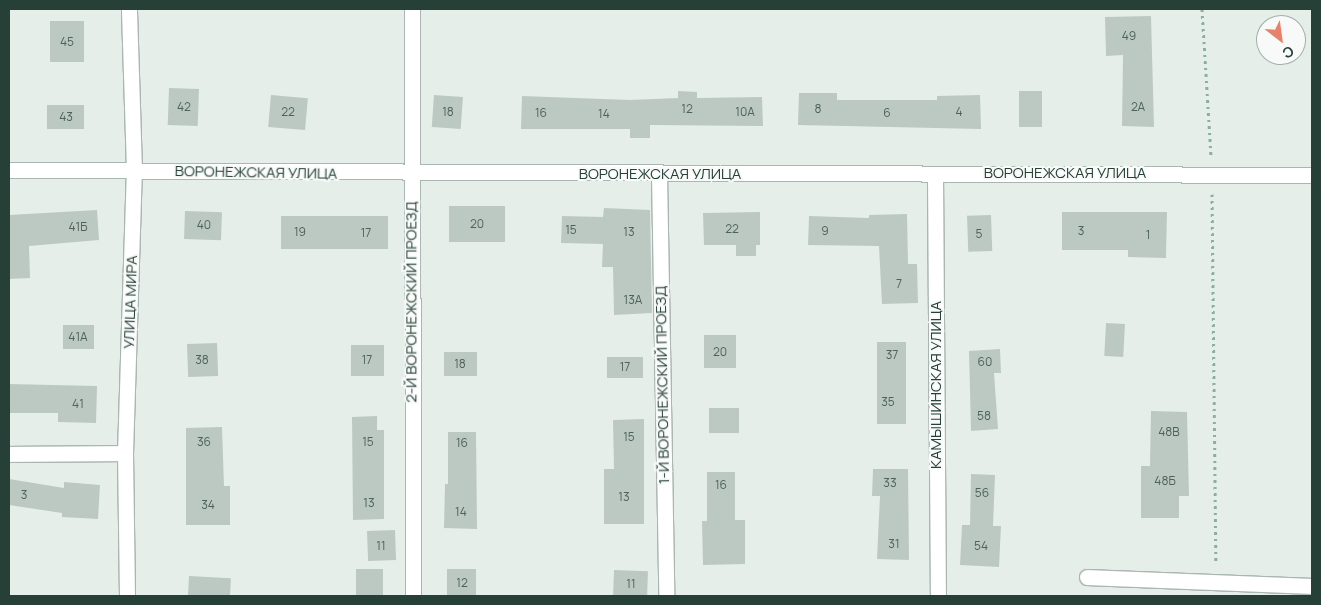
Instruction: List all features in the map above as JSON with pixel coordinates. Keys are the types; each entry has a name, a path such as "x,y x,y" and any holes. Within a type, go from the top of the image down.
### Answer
{"street":[{"name":"УЛИЦА МИРА","path":"127,596 125,453 134,170 130,9"},
{"name":"2-Й ВОРОНЕЖСКИЙ ПРОЕЗД","path":"412,9 410,174 413,596"},
{"name":"ВОРОНЕЖСКАЯ УЛИЦА","path":"9,170 410,174 1212,173 1312,175"},
{"name":"1-Й ВОРОНЕЖСКИЙ ПРОЕЗД","path":"659,174 666,596"},
{"name":"КАМЫШИНСКАЯ УЛИЦА","path":"935,174 938,596"},
{"path":"9,454 125,453"},
{"path":"1087,577 1216,580 1312,586"}],"path":[{"path":"1202,9 1212,173 1216,580"}],"building":[{"path":"1151,16 1154,127 1122,126 1123,55 1106,56 1105,17"},
{"path":"50,21 84,21 84,62 50,62"},
{"path":"169,88 199,89 198,126 168,125"},
{"path":"678,91 697,92 697,98 762,97 763,126 650,125 650,138 630,138 630,129 521,129 522,96 630,100 678,98"},
{"path":"1019,91 1042,91 1042,127 1019,127"},
{"path":"799,93 837,93 837,100 937,100 937,96 980,95 981,129 798,125"},
{"path":"271,95 308,98 305,130 268,127"},
{"path":"434,95 463,97 461,129 432,127"},
{"path":"47,105 84,105 84,129 47,129"},
{"path":"449,206 505,206 505,242 449,242"},
{"path":"604,208 650,210 652,313 614,315 613,267 602,267 603,244 561,243 562,216 603,217"},
{"path":"97,210 99,240 29,246 30,278 9,279 9,215"},
{"path":"185,211 222,212 221,240 184,239"},
{"path":"760,212 760,245 756,245 756,256 736,256 736,245 704,245 703,213"},
{"path":"1062,212 1167,212 1166,258 1128,257 1128,250 1062,250"},
{"path":"907,214 908,264 917,264 918,303 882,304 879,246 808,245 809,216 869,218 869,215"},
{"path":"991,215 992,251 968,252 967,216"},
{"path":"281,216 388,216 388,249 281,249"},
{"path":"1106,323 1125,324 1123,357 1104,356"},
{"path":"63,325 94,325 94,349 63,349"},
{"path":"704,335 736,335 736,368 704,368"},
{"path":"877,342 906,342 906,424 877,424"},
{"path":"217,343 218,376 188,377 187,344"},
{"path":"351,345 384,345 384,376 351,376"},
{"path":"1000,349 1001,373 994,373 998,429 971,431 969,351"},
{"path":"444,352 477,352 477,376 444,376"},
{"path":"607,357 643,357 643,378 607,378"},
{"path":"9,384 97,386 96,423 58,422 58,413 9,413"},
{"path":"709,408 739,408 739,433 709,433"},
{"path":"1151,411 1187,412 1189,496 1179,496 1179,518 1141,518 1141,466 1150,466"},
{"path":"377,416 377,430 384,430 384,519 353,520 352,417"},
{"path":"644,419 644,524 604,524 604,469 614,469 613,420"},
{"path":"222,427 224,486 230,486 230,525 186,525 186,428"},
{"path":"448,432 476,432 477,529 444,528 445,484 448,484"},
{"path":"873,469 908,469 909,560 877,559 880,496 872,496"},
{"path":"707,472 735,472 735,520 745,520 745,564 703,565 702,521 707,521"},
{"path":"971,474 995,475 993,526 1001,526 999,567 960,565 962,525 970,525"},
{"path":"9,479 64,488 64,482 100,485 98,519 62,517 62,513 9,505"},
{"path":"395,530 396,560 368,561 367,531"},
{"path":"356,569 383,569 383,596 356,596"},
{"path":"447,569 476,569 476,596 447,596"},
{"path":"614,570 648,571 647,596 613,596"},
{"path":"189,576 231,578 230,596 188,596"}]}
